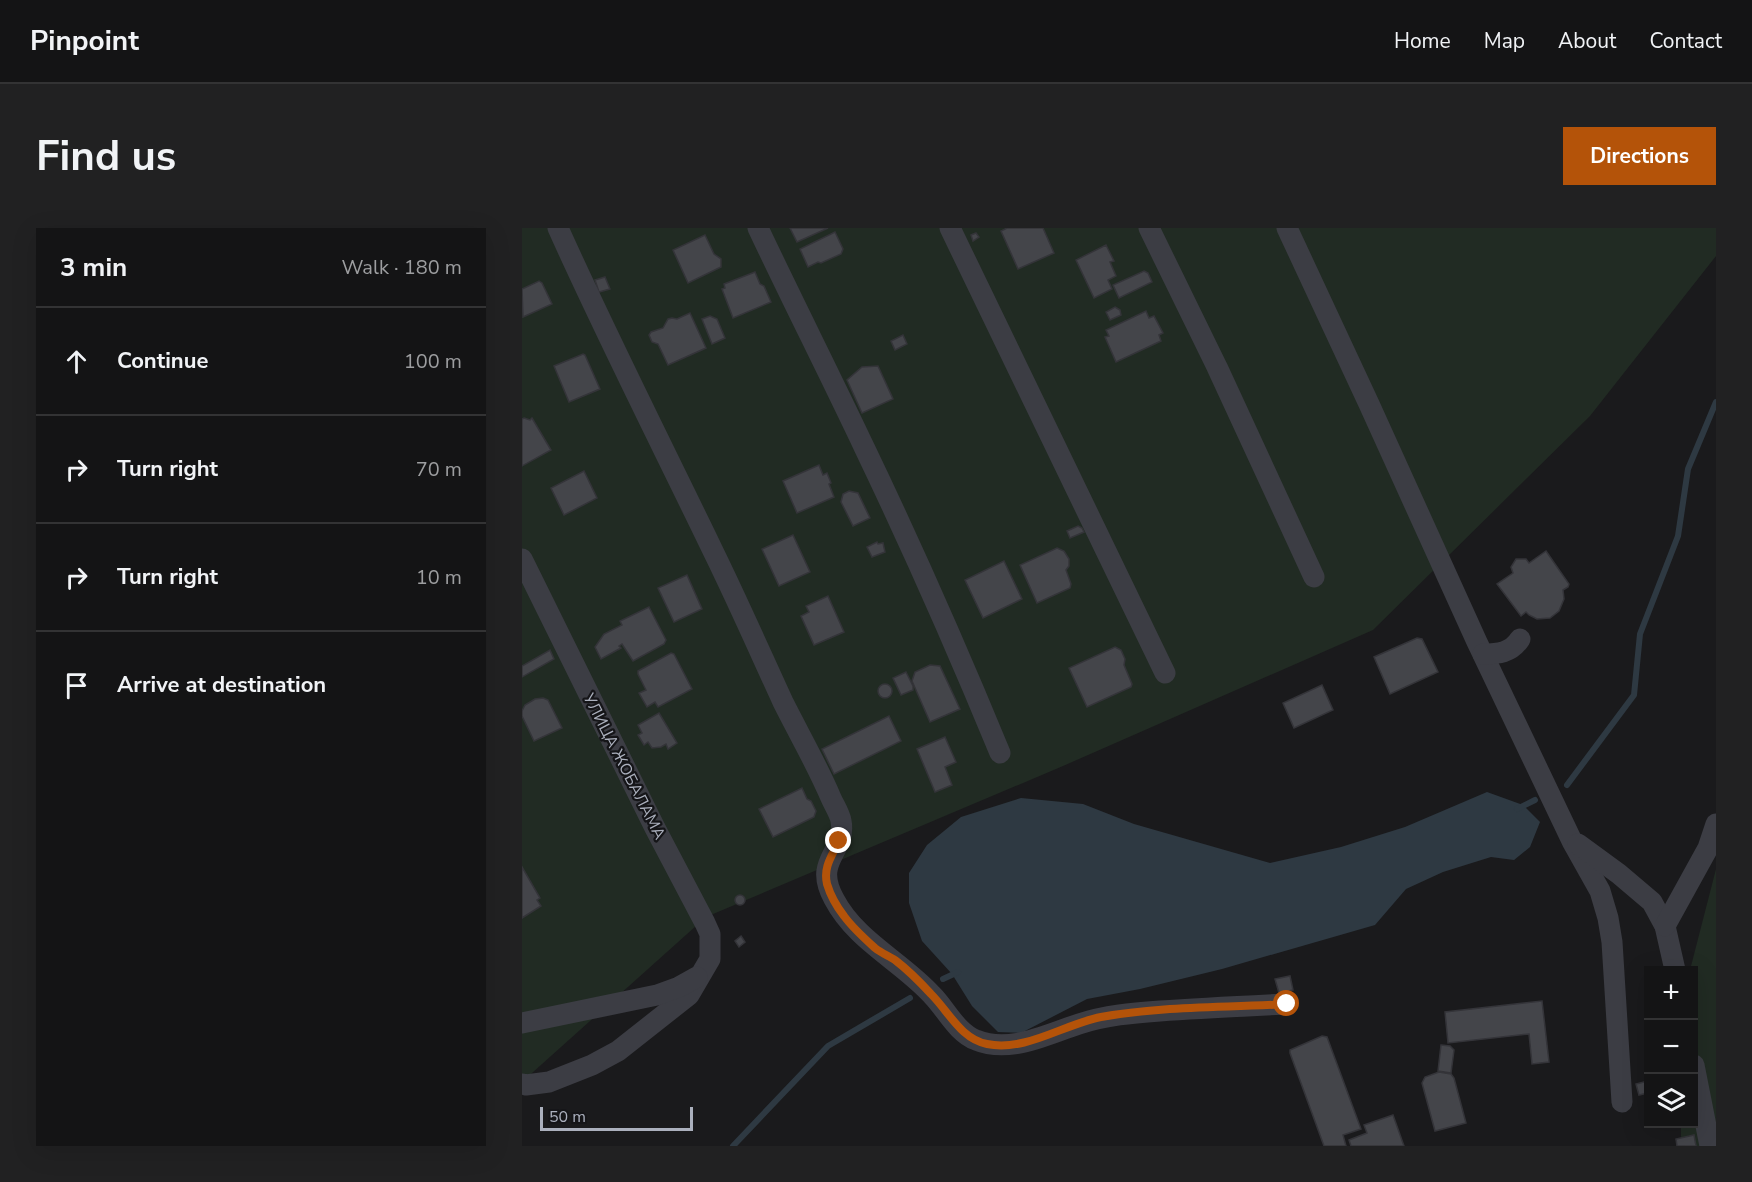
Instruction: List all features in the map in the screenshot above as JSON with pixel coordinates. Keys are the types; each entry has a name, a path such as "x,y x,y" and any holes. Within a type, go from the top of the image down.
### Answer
{"street":[{"path":"558,228 842,822 839,841 825,872 827,885 844,916 876,948 894,959 932,994 966,1034 972,1039 988,1044 1006,1045 1029,1041 1099,1018 1126,1014 1287,1004"},
{"path":"758,228 866,451 970,678 1000,753"},
{"path":"950,228 1165,673"},
{"path":"1149,228 1217,367 1314,577"},
{"path":"1287,228 1483,654 1572,841 1600,891 1612,942 1622,1102"},
{"name":"УЛИЦА ЖОБАЛАМА","path":"522,559 710,934 710,959 703,974"},
{"path":"1483,654 1508,651 1520,639"},
{"path":"1665,926 1707,848 1716,824"},
{"path":"1572,841 1619,874 1652,902 1665,926 1674,966"},
{"path":"522,1023 657,995 680,987 703,974"},
{"path":"522,1084 549,1082 592,1065 618,1051 689,995 703,974"},
{"path":"1696,1074 1710,1146"}],"shaded area":[{"path":"522,228 1716,228 1716,256 1590,416 1373,630 1063,766 706,917 522,1082"},
{"path":"1487,792 1523,805 1540,822 1530,847 1514,860 1491,857 1443,872 1406,889 1375,925 1222,969 1087,999 1021,1033 998,1032 972,1006 952,974 922,941 909,903 909,873 927,845 961,817 1021,798 1083,804 1134,824 1270,863 1341,847 1405,827"},
{"path":"1716,869 1716,1146 1681,1146 1681,1128 1698,1128 1698,966 1691,966"}],"building":[{"path":"790,228 828,228 797,242"},
{"path":"1007,228 1043,228 1054,253 1018,269 1001,231"},
{"path":"835,232 843,249 841,254 808,267 800,249"},
{"path":"976,233 979,237 973,241 971,235"},
{"path":"705,235 714,254 721,259 721,267 688,283 673,250"},
{"path":"1106,245 1114,261 1110,262 1116,276 1108,280 1112,289 1094,298 1076,260"},
{"path":"1144,271 1148,273 1152,282 1119,298 1113,285"},
{"path":"755,272 771,302 733,318 722,289 725,288 724,284"},
{"path":"605,277 610,289 599,292 595,280"},
{"path":"539,281 552,304 523,317 522,289"},
{"path":"1115,307 1120,310 1121,315 1110,320 1106,312"},
{"path":"1146,311 1149,318 1154,316 1163,333 1159,335 1161,341 1116,362 1105,337 1109,336 1106,330"},
{"path":"690,313 706,348 668,365 658,344 652,342 649,335 663,328 668,319 677,319"},
{"path":"710,316 717,319 725,338 712,344 702,319"},
{"path":"903,335 907,344 895,350 891,341"},
{"path":"583,354 600,389 569,402 554,366"},
{"path":"878,366 893,399 862,413 847,380 862,367"},
{"path":"532,418 551,450 522,466 522,419 530,420"},
{"path":"819,465 823,475 827,473 834,497 797,513 783,481"},
{"path":"584,471 597,498 564,515 551,488"},
{"path":"849,491 858,493 870,518 853,526 841,502 843,494"},
{"path":"1078,526 1084,532 1070,538 1067,531"},
{"path":"793,535 810,572 779,586 762,549"},
{"path":"877,542 878,544 883,543 885,552 872,557 867,547"},
{"path":"1057,548 1064,551 1069,559 1069,566 1066,570 1071,584 1070,588 1037,603 1020,565"},
{"path":"1546,551 1569,584 1563,590 1564,599 1559,611 1550,618 1537,619 1526,612 1521,616 1497,584 1513,573 1511,567 1516,559 1526,559 1529,563"},
{"path":"1004,561 1022,599 983,618 965,580"},
{"path":"687,575 702,609 674,622 658,588"},
{"path":"828,596 844,632 814,645 801,616 809,612 806,606"},
{"path":"649,607 666,640 664,644 633,661 622,644 619,646 621,648 601,659 595,647 604,634 622,625 620,621"},
{"path":"1417,638 1422,639 1438,672 1390,694 1374,657"},
{"path":"1115,647 1121,650 1125,659 1124,665 1132,684 1131,687 1087,707 1069,668"},
{"path":"550,650 554,659 522,677 522,666"},
{"path":"671,653 674,654 692,689 658,707 655,702 647,707 639,693 646,690 638,671"},
{"path":"930,665 940,666 960,709 930,722 912,681 915,672"},
{"path":"906,672 913,690 901,695 893,678"},
{"path":"882,684 888,684 892,691 888,698 882,698 878,694 878,688"},
{"path":"1322,685 1333,710 1294,728 1283,703"},
{"path":"535,699 548,700 562,728 534,741 522,716 522,711 525,705"},
{"path":"659,713 677,743 668,749 666,744 652,748 648,742 644,745 638,735 642,733 638,725"},
{"path":"889,716 901,741 834,774 822,749"},
{"path":"945,737 956,762 945,767 952,785 935,792 917,749"},
{"path":"802,788 816,811 814,817 773,837 759,809"},
{"path":"522,867 540,898 537,900 541,906 522,918"},
{"path":"740,895 745,900 740,905 735,900"},
{"path":"741,936 745,942 739,947 735,941"},
{"path":"1290,976 1293,990 1279,993 1275,979"},
{"path":"1542,1001 1549,1062 1532,1064 1529,1034 1448,1043 1445,1012"},
{"path":"1322,1036 1327,1037 1361,1129 1343,1135 1346,1146 1324,1146 1290,1053 1290,1050"},
{"path":"1441,1045 1450,1046 1454,1050 1451,1073 1438,1071"},
{"path":"1439,1072 1451,1074 1454,1078 1466,1123 1435,1131 1422,1083 1425,1077"},
{"path":"1644,1082 1644,1094 1639,1095 1636,1084"},
{"path":"1393,1115 1404,1146 1351,1146 1349,1140 1367,1133 1364,1125"},
{"path":"1694,1135 1696,1146 1677,1146 1676,1139"}],"waterway":[{"path":"1567,785 1634,695 1640,634 1678,536 1688,469 1716,402"},
{"path":"1517,809 1535,800"},
{"path":"943,979 958,972"},
{"path":"733,1146 828,1046 910,998"}],"route":[{"path":"839,841 825,872 827,885 844,916 876,948 894,959 932,994 972,1039 988,1044 1006,1045 1029,1041 1099,1018 1126,1014 1287,1004"}]}
